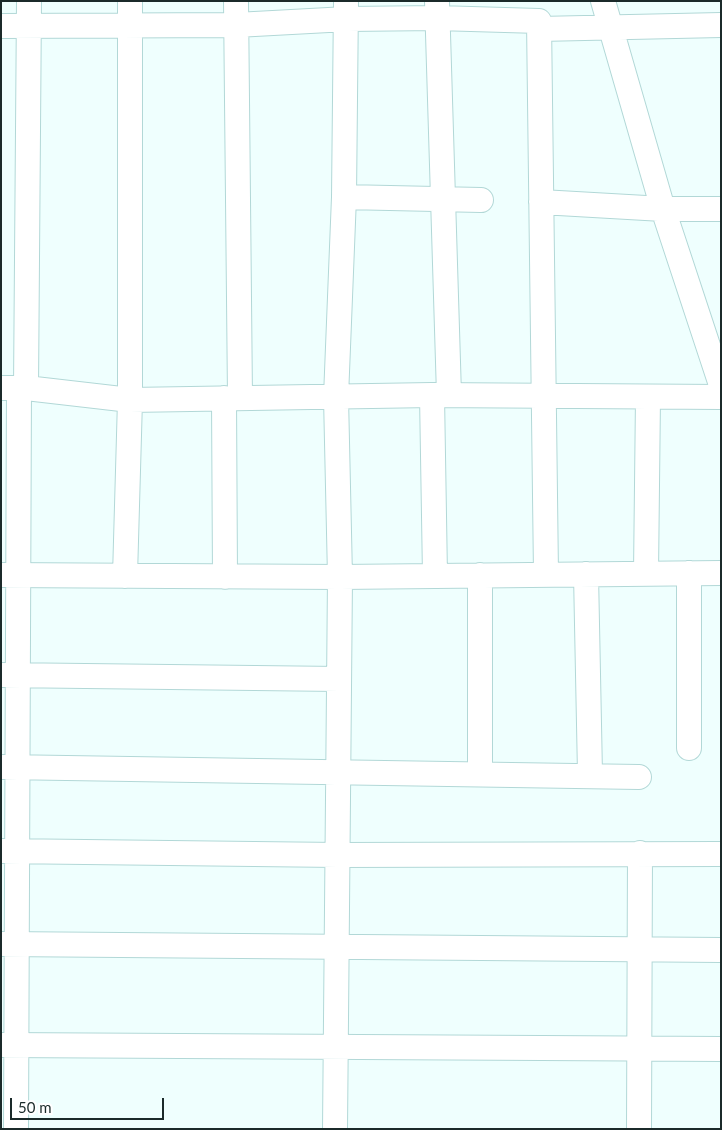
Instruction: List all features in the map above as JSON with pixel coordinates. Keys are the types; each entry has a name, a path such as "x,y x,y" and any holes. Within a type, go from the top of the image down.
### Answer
{"street":[{"path":"16,1129 9,1045 10,576 29,1"},
{"path":"124,576 130,400 130,1"},
{"path":"225,577 232,398 236,1"},
{"path":"603,1 663,209 721,385"},
{"path":"1,26 236,25 346,10 437,10 539,21 542,395 546,574"},
{"path":"335,1129 340,577 336,397 344,198 346,10"},
{"path":"435,576 440,395 442,199 437,10"},
{"path":"539,29 721,25"},
{"path":"344,198 481,200"},
{"path":"540,202 663,209 721,209"},
{"path":"15,388 130,400 440,395 721,397"},
{"path":"646,573 648,397"},
{"path":"689,572 690,748"},
{"path":"10,576 340,577 721,573"},
{"path":"586,574 590,774"},
{"path":"480,575 480,773"},
{"path":"10,675 339,679"},
{"path":"9,767 590,774 639,777"},
{"path":"9,851 338,855 721,854"},
{"path":"639,1129 640,853"},
{"path":"9,944 721,950"},
{"path":"9,1045 721,1049"}]}
